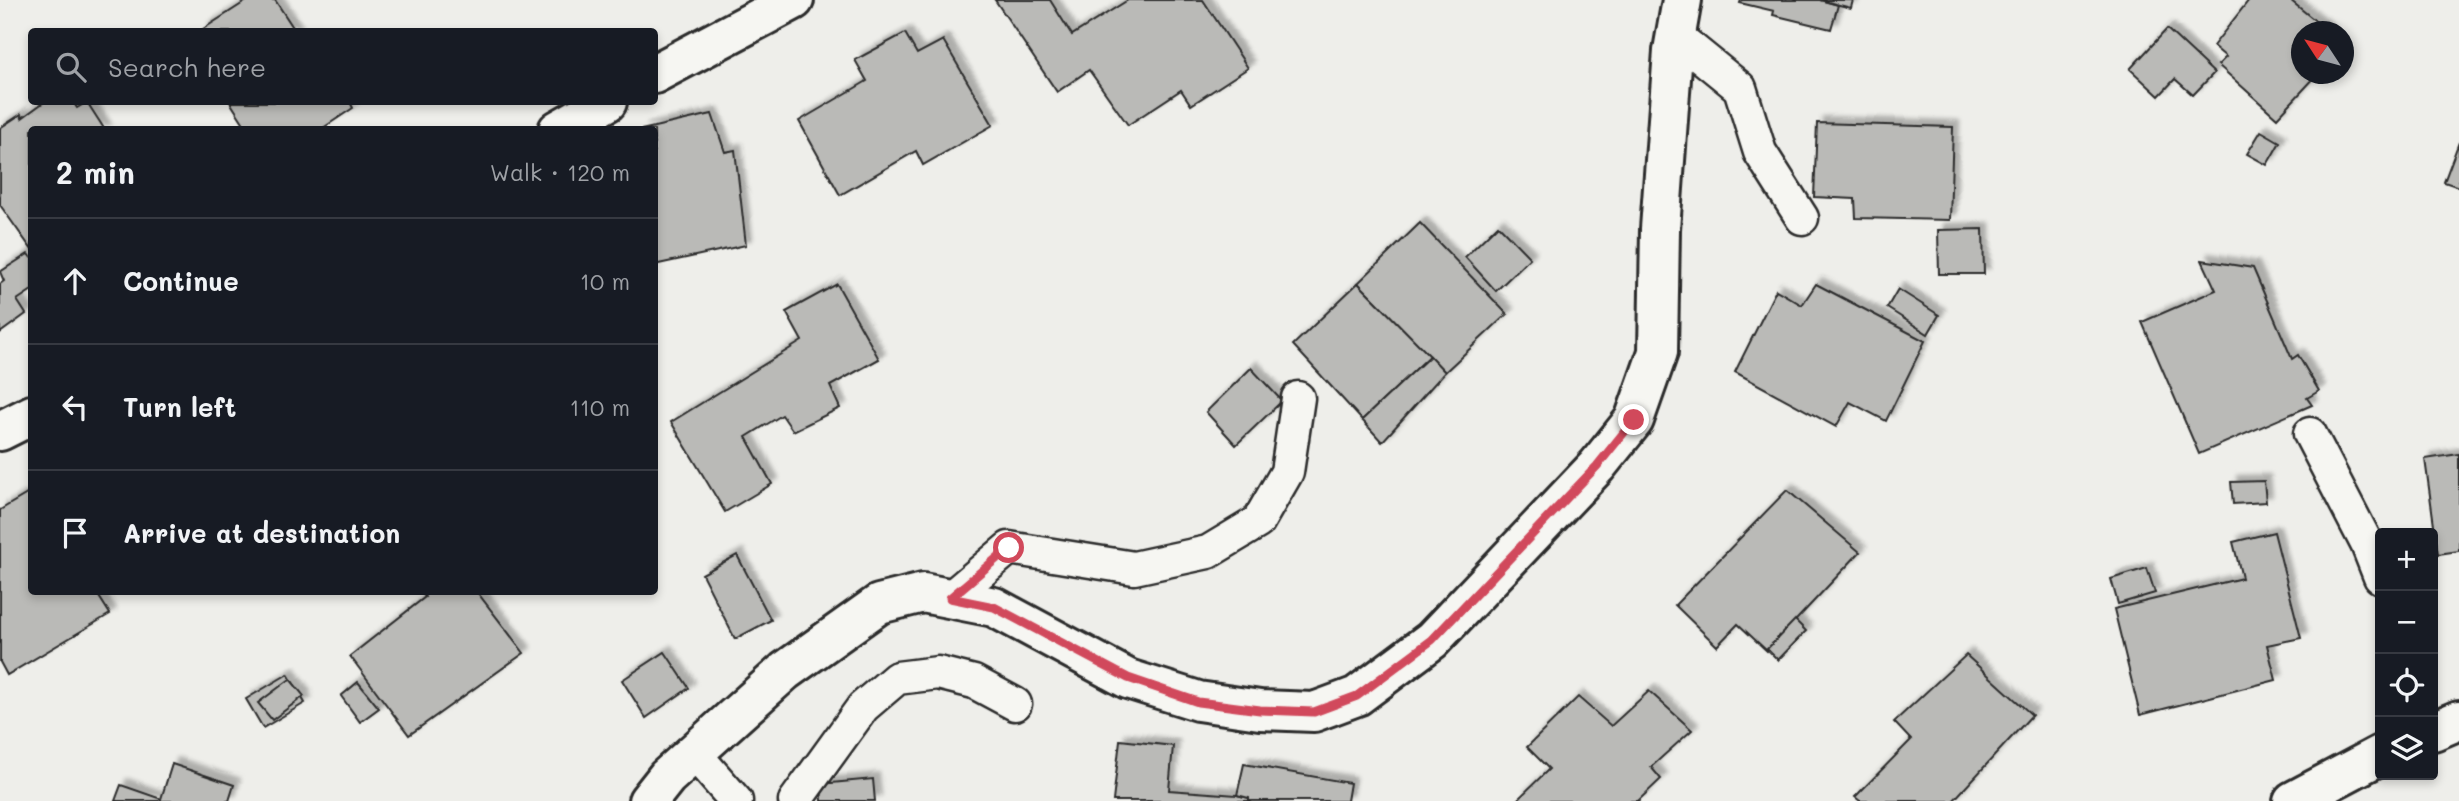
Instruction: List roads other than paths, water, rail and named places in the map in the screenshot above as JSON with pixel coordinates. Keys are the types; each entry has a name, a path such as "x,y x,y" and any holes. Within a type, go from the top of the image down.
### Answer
{"street":[{"path":"658,72 794,0"},
{"path":"648,801 667,777 785,671 879,604 923,593 994,607 1128,678 1198,702 1260,710 1314,712 1357,696 1432,640 1597,466 1634,420 1658,352 1660,229 1679,18"},
{"path":"565,126 602,105"},
{"path":"0,432 28,417"},
{"path":"2293,801 2375,758"}],"lane":[{"path":"1679,18 1740,88 1760,152 1802,218"},
{"path":"950,598 1009,548 1134,568 1208,552 1258,522 1287,472 1298,398"},
{"path":"2311,433 2375,564"},
{"path":"795,801 863,707 897,678 938,673 974,682 1015,704"},
{"path":"694,753 736,801"}]}
